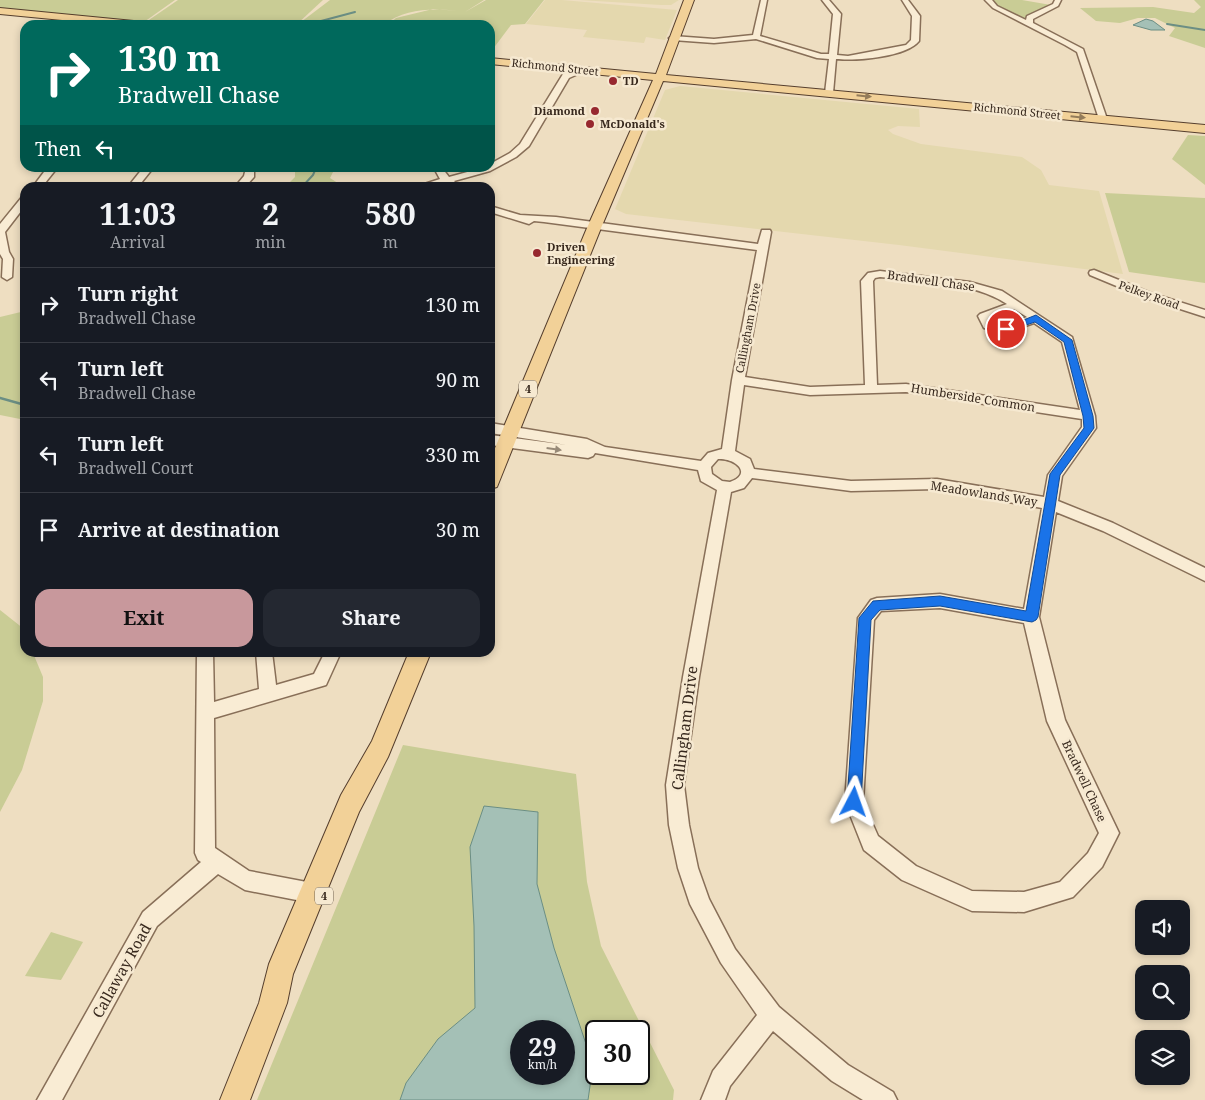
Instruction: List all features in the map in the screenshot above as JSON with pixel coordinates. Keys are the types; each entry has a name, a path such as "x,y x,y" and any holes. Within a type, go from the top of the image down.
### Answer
{"main road":[{"path":"657,76 689,0"},
{"path":"0,11 96,20"},
{"name":"Richmond Street","path":"495,60 770,89 1205,129"},
{"name":"Richmond Street","path":"495,61 657,76"},
{"name":"4","path":"495,464 502,438 588,227 625,157 657,76"},
{"name":"4","path":"235,1100 273,1003 291,978 361,806 363,784 418,657"},
{"path":"273,1003 278,974 350,804 363,784"}],"street":[{"path":"756,37 764,0"},
{"path":"825,0 833,7 837,14 829,93"},
{"path":"671,43 756,37 820,56 834,58 848,58 895,51 909,47 915,41 916,16 905,0"},
{"path":"988,0 995,7 1068,43 1080,51 1104,120"},
{"path":"1029,24 1030,18 1056,4 1058,0"},
{"path":"552,67 562,71 566,76"},
{"path":"495,165 518,152 524,146 566,76 583,70"},
{"path":"41,182 49,172"},
{"path":"136,182 145,172"},
{"path":"440,172 448,182"},
{"path":"438,182 475,172"},
{"path":"7,277 8,259 4,252 0,231 20,205"},
{"path":"495,210 533,223 571,228 588,227 613,234 662,238 672,237 763,248"},
{"name":"Callingham Drive","path":"728,454 738,380 766,232"},
{"name":"Pelkey Road","path":"1094,273 1146,295 1205,314"},
{"name":"Bradwell Chase","path":"871,389 867,281 872,276 880,274 970,285 998,293 1068,340 1088,416 1089,428 1055,474 1032,617 1056,721 1109,833 1095,860 1066,890 1024,902 972,901 909,873 871,843 854,802 866,618 877,605 940,601 1032,617"},
{"path":"1015,305 984,316 988,325 1006,329 1036,318"},
{"name":"Humberside Common","path":"738,380 810,390 906,388 1088,416"},
{"path":"502,438 584,453 602,450 704,466"},
{"path":"728,454 743,461 748,466 749,473 747,479 742,484 725,487 706,477 704,466 713,456 728,454"},
{"name":"Meadowlands Way","path":"749,473 851,486 937,484 1050,504 1108,528 1205,574"},
{"name":"Callingham Drive","path":"725,487 691,676 675,784 678,816 688,868 700,904 728,956 771,1015 840,1073 885,1100"},
{"path":"205,657 205,853 245,880 312,893"},
{"path":"264,657 268,695"},
{"path":"206,712 320,680 331,657"},
{"name":"Callaway Road","path":"49,1100 150,919 218,861"},
{"path":"713,1100 720,1079 771,1015"}],"shaded area":[{"path":"545,0 677,10 665,40 646,37 644,43 583,37 587,30 526,24"},
{"path":"579,0 679,0 671,5 661,5"},
{"path":"680,86 919,109 920,127 898,126 888,130 893,134 921,144 1022,157 1041,170 1049,185 1099,191 1123,274 899,245 626,214 615,209 665,90"}],"green space":[{"path":"0,0 175,0 147,20 123,20 0,8"},
{"path":"178,0 323,0 301,20 149,20"},
{"path":"330,0 484,0 465,12 486,0 544,0 525,24 511,25 495,46 495,20 394,20 430,10 410,12 390,20 304,20"},
{"path":"991,0 1022,0 1051,5 1025,20 998,7"},
{"path":"1194,0 1205,0 1205,48 1169,36 1175,28 1155,18 1138,18 1120,23 1096,21 1080,8 1153,7 1194,13 1201,7"},
{"path":"1188,135 1205,136 1205,185 1172,159"},
{"path":"295,172 333,172 330,178 336,182 290,182 295,177"},
{"path":"1105,193 1205,198 1205,283 1129,272"},
{"path":"20,312 20,419 0,415 0,317"},
{"path":"0,610 20,626 20,657 35,657 43,677 43,701 22,770 0,812"},
{"path":"403,745 576,774 587,882 601,946 639,1020 585,1020 585,1085 650,1085 650,1043 674,1090 673,1100 257,1100"},
{"path":"51,932 83,942 61,980 25,976"}],"water":[{"path":"1146,19 1153,21 1165,30 1151,30 1133,25"},
{"path":"484,806 538,812 537,884 554,948 585,1041 585,1085 590,1085 588,1100 400,1100 406,1083 438,1039 475,1008 474,926 470,847"}],"waterway":[{"path":"325,20 355,12"},
{"path":"1167,24 1205,30"},
{"path":"307,182 314,172"},
{"path":"0,398 20,404"}],"place":[{"name":"TD","path":"613,81"},
{"name":"Diamond","path":"595,111"},
{"name":"McDonald's","path":"590,124"},
{"name":"Driven Engineering","path":"537,253"}],"route":[{"path":"854,802 866,618 877,605 940,601 1032,617 1055,474 1081,442 1089,428 1088,416 1068,340 1036,318 1006,329"}]}
